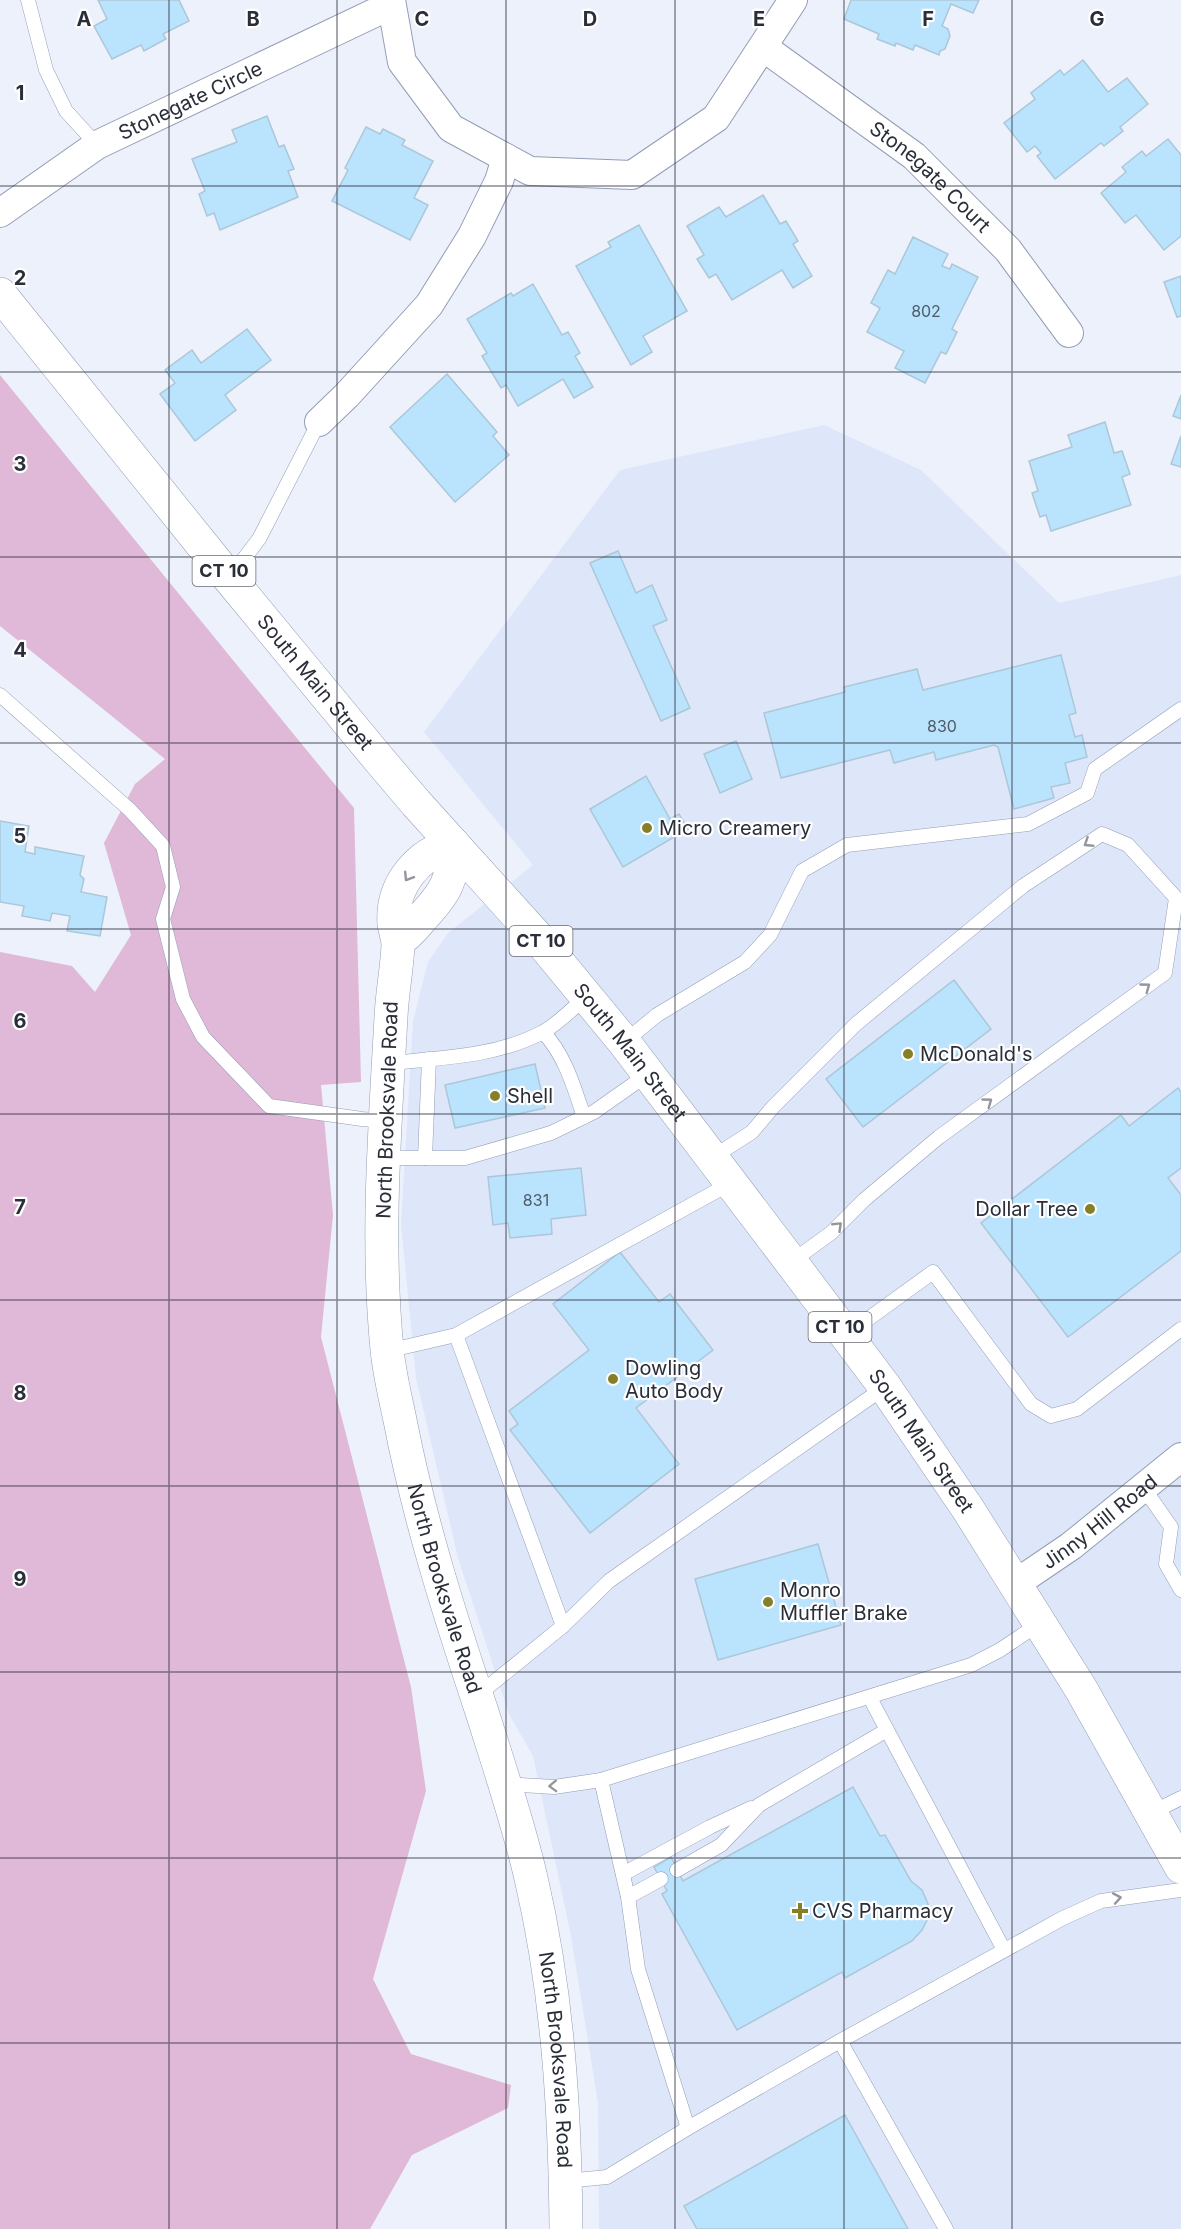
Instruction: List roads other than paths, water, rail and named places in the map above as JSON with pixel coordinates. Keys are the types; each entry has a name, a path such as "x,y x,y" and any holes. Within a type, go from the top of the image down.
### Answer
{"main road":[{"name":"South Main Street","path":"0,294 229,578 416,803 538,938 624,1042 792,1262 885,1387 968,1509 1081,1689 1181,1867"},
{"name":"North Brooksvale Road","path":"453,844 454,864 443,894 406,936 398,941 393,986 384,1158 382,1248 387,1351 411,1481 505,1784 531,1877 551,1980 564,2113 566,2229"}],"street":[{"name":"Stonegate Circle","path":"0,213 97,145 391,2 402,62 451,128 531,171 632,175 716,118 793,0"},
{"name":"Stonegate Court","path":"763,47 915,156 1008,250 1069,333"},
{"path":"319,422 347,395 429,305 472,236 499,181 506,158"},
{"name":"Jinny Hill Road","path":"1015,1584 1071,1546 1181,1456"}],"lane":[{"path":"28,0 46,70 66,111 97,145"},
{"path":"229,578 259,539 319,422"},
{"path":"0,695 130,810 163,846 173,887 163,919 183,999 204,1037 269,1106 386,1121"},
{"path":"624,1042 657,1015 745,962 770,935 802,872 847,844 1028,824 1087,793 1095,770 1181,709"},
{"path":"387,1351 456,1335 722,1170 773,1107 856,1024 1023,886 1102,834 1128,845 1176,898 1164,974 939,1137 864,1200 831,1233 792,1262"},
{"path":"389,1063 466,1056 510,1044 543,1032 586,997"},
{"path":"543,1032 565,1064 584,1117"},
{"path":"426,1158 429,1059"},
{"path":"384,1158 465,1158 550,1134 594,1112 648,1074"},
{"path":"846,1335 933,1272 1031,1404 1051,1416 1077,1409 1181,1329"},
{"path":"456,1335 563,1626"},
{"path":"477,1697 563,1626 609,1581 885,1387"},
{"path":"1143,1487 1171,1527 1166,1564 1181,1590"},
{"path":"505,1784 554,1787 601,1780 971,1665 1000,1650 1040,1623"},
{"path":"870,1698 1004,1950"},
{"path":"623,1874 710,1827 759,1805 887,1730"},
{"path":"601,1780 628,1897 638,1969 688,2128"},
{"path":"1151,1813 1181,1798"},
{"path":"677,1870 722,1845 759,1805"},
{"path":"628,1897 661,1880"},
{"path":"566,2181 607,2177 840,2041 1063,1918 1101,1900 1181,1890"},
{"path":"840,2041 946,2229"}],"place":[{"name":"Micro Creamery","path":"647,828"},
{"name":"McDonald's","path":"908,1054"},
{"name":"Shell","path":"495,1096"},
{"name":"Dollar Tree","path":"1090,1209"},
{"name":"Dowling Auto Body","path":"613,1379"},
{"name":"Monro Muffler Brake","path":"768,1602"},
{"name":"CVS Pharmacy","path":"800,1911"}]}
